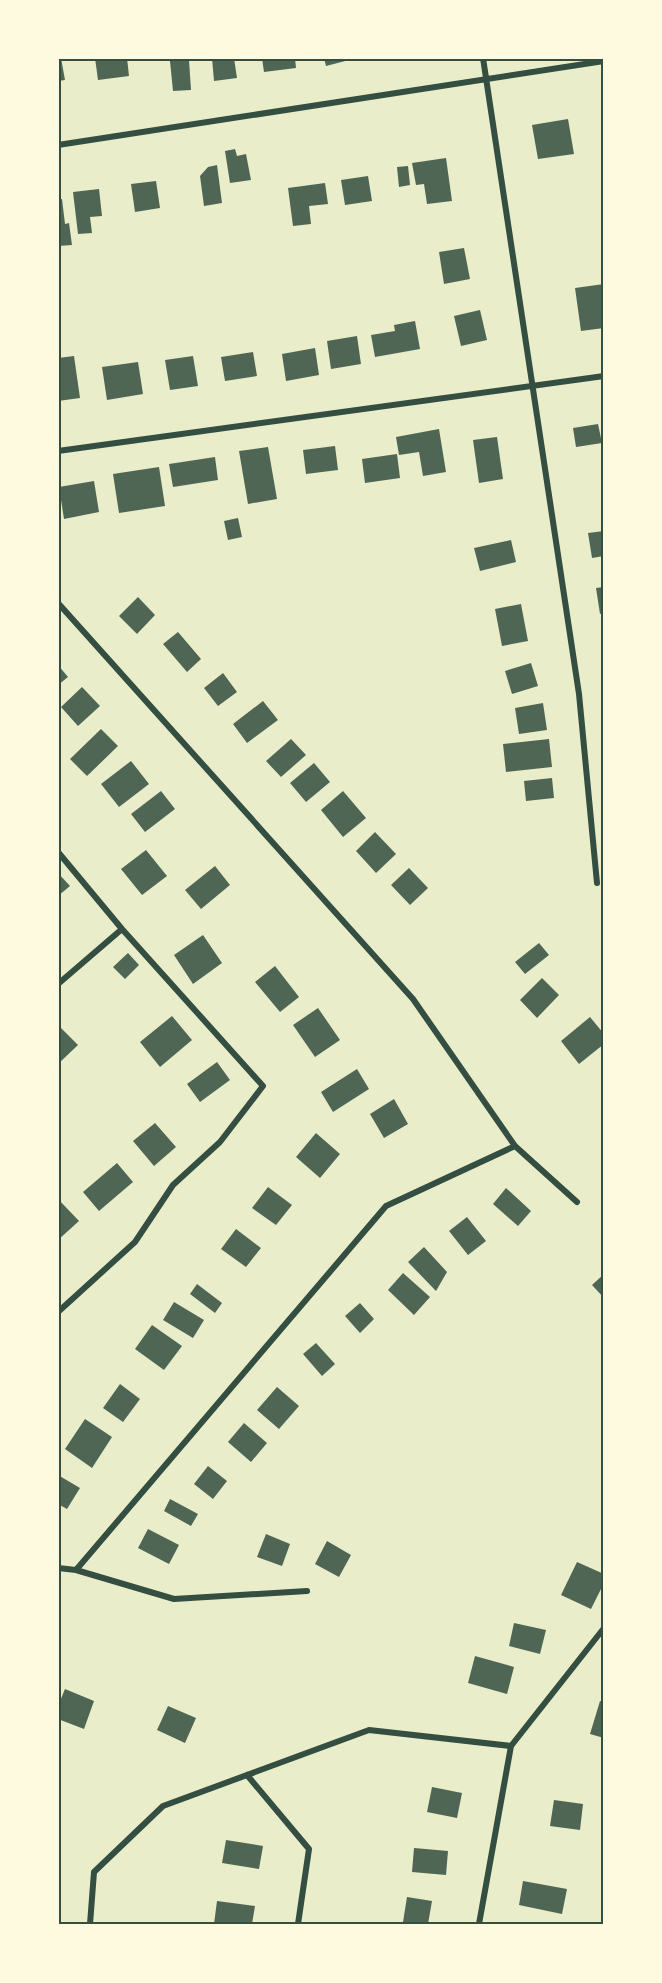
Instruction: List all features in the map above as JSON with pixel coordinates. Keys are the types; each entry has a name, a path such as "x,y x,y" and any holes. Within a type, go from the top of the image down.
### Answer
{"street":[{"path":"483,58 579,694 597,883"},
{"path":"58,145 603,61"},
{"path":"58,451 603,376"},
{"path":"58,603 413,999 515,1146 577,1202"},
{"path":"58,852 122,929 263,1086 220,1142 173,1185 135,1242 58,1312"},
{"path":"58,984 122,929"},
{"path":"76,1570 387,1206 515,1146"},
{"path":"58,1568 76,1570 174,1599 307,1591"},
{"path":"479,1924 511,1746 603,1628"},
{"path":"90,1924 94,1872 163,1806 369,1730 511,1746"},
{"path":"247,1775 309,1849 298,1924"}],"building":[{"path":"58,58 61,58 65,80 58,81"},
{"path":"95,58 127,58 129,76 98,80"},
{"path":"212,58 234,58 237,78 214,81"},
{"path":"262,58 295,58 296,68 264,72"},
{"path":"324,58 353,58 353,59 326,66"},
{"path":"189,60 191,90 173,91 170,61"},
{"path":"568,119 574,154 538,159 532,125"},
{"path":"235,149 237,156 246,154 251,180 230,183 225,151"},
{"path":"446,158 452,201 427,204 424,184 416,185 412,163"},
{"path":"217,165 222,203 204,206 200,176 208,167"},
{"path":"408,166 410,185 399,187 397,167"},
{"path":"368,176 372,201 345,205 341,180"},
{"path":"156,181 160,208 135,212 131,184"},
{"path":"325,183 328,204 309,206 311,224 293,226 288,188"},
{"path":"99,189 102,216 90,217 92,233 78,234 73,192"},
{"path":"58,199 62,199 65,224 69,223 72,245 58,246"},
{"path":"464,248 470,279 444,284 439,252"},
{"path":"604,284 604,328 581,331 575,288"},
{"path":"480,310 487,340 461,346 454,316"},
{"path":"415,321 420,349 375,357 371,335 395,331 394,325"},
{"path":"357,336 361,364 331,369 327,341"},
{"path":"315,348 319,375 286,381 282,354"},
{"path":"253,352 257,376 225,381 221,357"},
{"path":"74,356 80,398 58,401 58,358"},
{"path":"193,356 198,386 170,390 165,360"},
{"path":"138,362 143,394 107,400 102,367"},
{"path":"598,424 602,443 576,447 573,428"},
{"path":"439,429 446,472 423,476 419,452 399,455 396,437"},
{"path":"497,437 503,479 479,483 473,440"},
{"path":"335,446 338,470 306,474 303,450"},
{"path":"268,447 277,499 248,504 239,451"},
{"path":"397,454 400,478 365,483 362,459"},
{"path":"215,457 218,480 173,487 169,464"},
{"path":"159,467 165,506 119,513 113,474"},
{"path":"94,481 99,512 64,519 59,487"},
{"path":"238,518 242,537 228,540 224,521"},
{"path":"604,531 604,556 592,558 588,533"},
{"path":"511,540 516,562 480,571 474,548"},
{"path":"604,587 604,613 600,614 596,588"},
{"path":"138,597 155,615 137,634 119,616"},
{"path":"521,604 528,641 502,646 495,609"},
{"path":"178,632 201,659 187,672 163,644"},
{"path":"531,663 538,686 512,694 505,671"},
{"path":"58,665 68,677 58,685"},
{"path":"223,673 237,692 218,706 204,688"},
{"path":"82,687 100,706 78,726 61,707"},
{"path":"263,701 278,720 247,743 233,724"},
{"path":"543,703 547,730 519,734 515,708"},
{"path":"101,729 118,746 87,776 70,759"},
{"path":"291,739 306,755 281,777 266,761"},
{"path":"549,739 552,767 506,772 503,744"},
{"path":"131,761 149,784 119,807 101,784"},
{"path":"314,763 330,782 306,802 290,783"},
{"path":"552,778 554,798 526,801 524,781"},
{"path":"161,791 175,809 145,832 131,814"},
{"path":"343,791 366,818 343,837 321,810"},
{"path":"375,832 396,854 376,873 356,851"},
{"path":"146,850 167,876 142,895 121,869"},
{"path":"215,866 230,885 201,909 185,890"},
{"path":"409,868 428,888 410,905 391,885"},
{"path":"58,873 70,886 58,896"},
{"path":"203,935 222,963 193,984 174,955"},
{"path":"539,943 549,955 525,974 515,962"},
{"path":"128,953 139,965 125,979 113,967"},
{"path":"275,966 299,997 280,1012 255,982"},
{"path":"542,978 559,995 537,1018 520,1000"},
{"path":"318,1008 340,1040 315,1057 293,1025"},
{"path":"172,1016 192,1040 160,1067 140,1042"},
{"path":"590,1017 604,1034 604,1044 579,1064 561,1041"},
{"path":"58,1025 78,1045 58,1064"},
{"path":"217,1062 230,1080 200,1102 187,1084"},
{"path":"357,1069 369,1089 333,1112 321,1092"},
{"path":"394,1099 408,1124 384,1138 370,1114"},
{"path":"155,1123 176,1147 154,1166 133,1141"},
{"path":"316,1133 340,1154 320,1178 296,1157"},
{"path":"117,1163 133,1182 99,1211 83,1192"},
{"path":"268,1187 292,1205 276,1225 252,1208"},
{"path":"506,1188 531,1211 518,1226 493,1204"},
{"path":"58,1199 79,1221 58,1240"},
{"path":"467,1217 486,1241 468,1255 449,1231"},
{"path":"236,1229 261,1248 246,1267 221,1249"},
{"path":"424,1247 447,1272 436,1291 408,1262"},
{"path":"403,1273 430,1297 414,1315 388,1290"},
{"path":"604,1274 604,1298 592,1285"},
{"path":"197,1284 222,1303 215,1313 190,1294"},
{"path":"174,1302 204,1320 193,1338 163,1320"},
{"path":"360,1303 374,1319 360,1333 345,1316"},
{"path":"152,1325 182,1346 164,1370 135,1349"},
{"path":"316,1343 335,1364 322,1376 303,1354"},
{"path":"120,1384 140,1399 123,1422 103,1408"},
{"path":"277,1387 299,1406 279,1429 257,1410"},
{"path":"85,1419 112,1437 92,1468 65,1449"},
{"path":"244,1423 267,1443 251,1462 228,1442"},
{"path":"208,1466 227,1481 213,1499 194,1484"},
{"path":"58,1475 80,1488 67,1509 58,1504"},
{"path":"170,1499 198,1514 191,1526 164,1511"},
{"path":"148,1529 179,1545 169,1564 138,1548"},
{"path":"266,1534 290,1544 282,1566 257,1557"},
{"path":"327,1541 351,1555 339,1577 315,1564"},
{"path":"577,1562 604,1574 604,1583 591,1609 561,1595"},
{"path":"514,1623 546,1630 540,1654 509,1646"},
{"path":"475,1656 514,1667 507,1694 468,1683"},
{"path":"65,1689 94,1701 84,1729 58,1719 58,1706"},
{"path":"600,1701 604,1702 604,1738 590,1734"},
{"path":"168,1706 196,1718 185,1743 157,1730"},
{"path":"432,1787 462,1793 457,1818 427,1812"},
{"path":"554,1800 583,1804 580,1830 550,1826"},
{"path":"226,1840 263,1846 259,1869 222,1863"},
{"path":"414,1848 448,1851 446,1875 412,1872"},
{"path":"523,1881 567,1889 562,1914 519,1905"},
{"path":"407,1897 432,1901 428,1924 403,1922"},
{"path":"217,1901 255,1906 252,1924 214,1924"}]}
